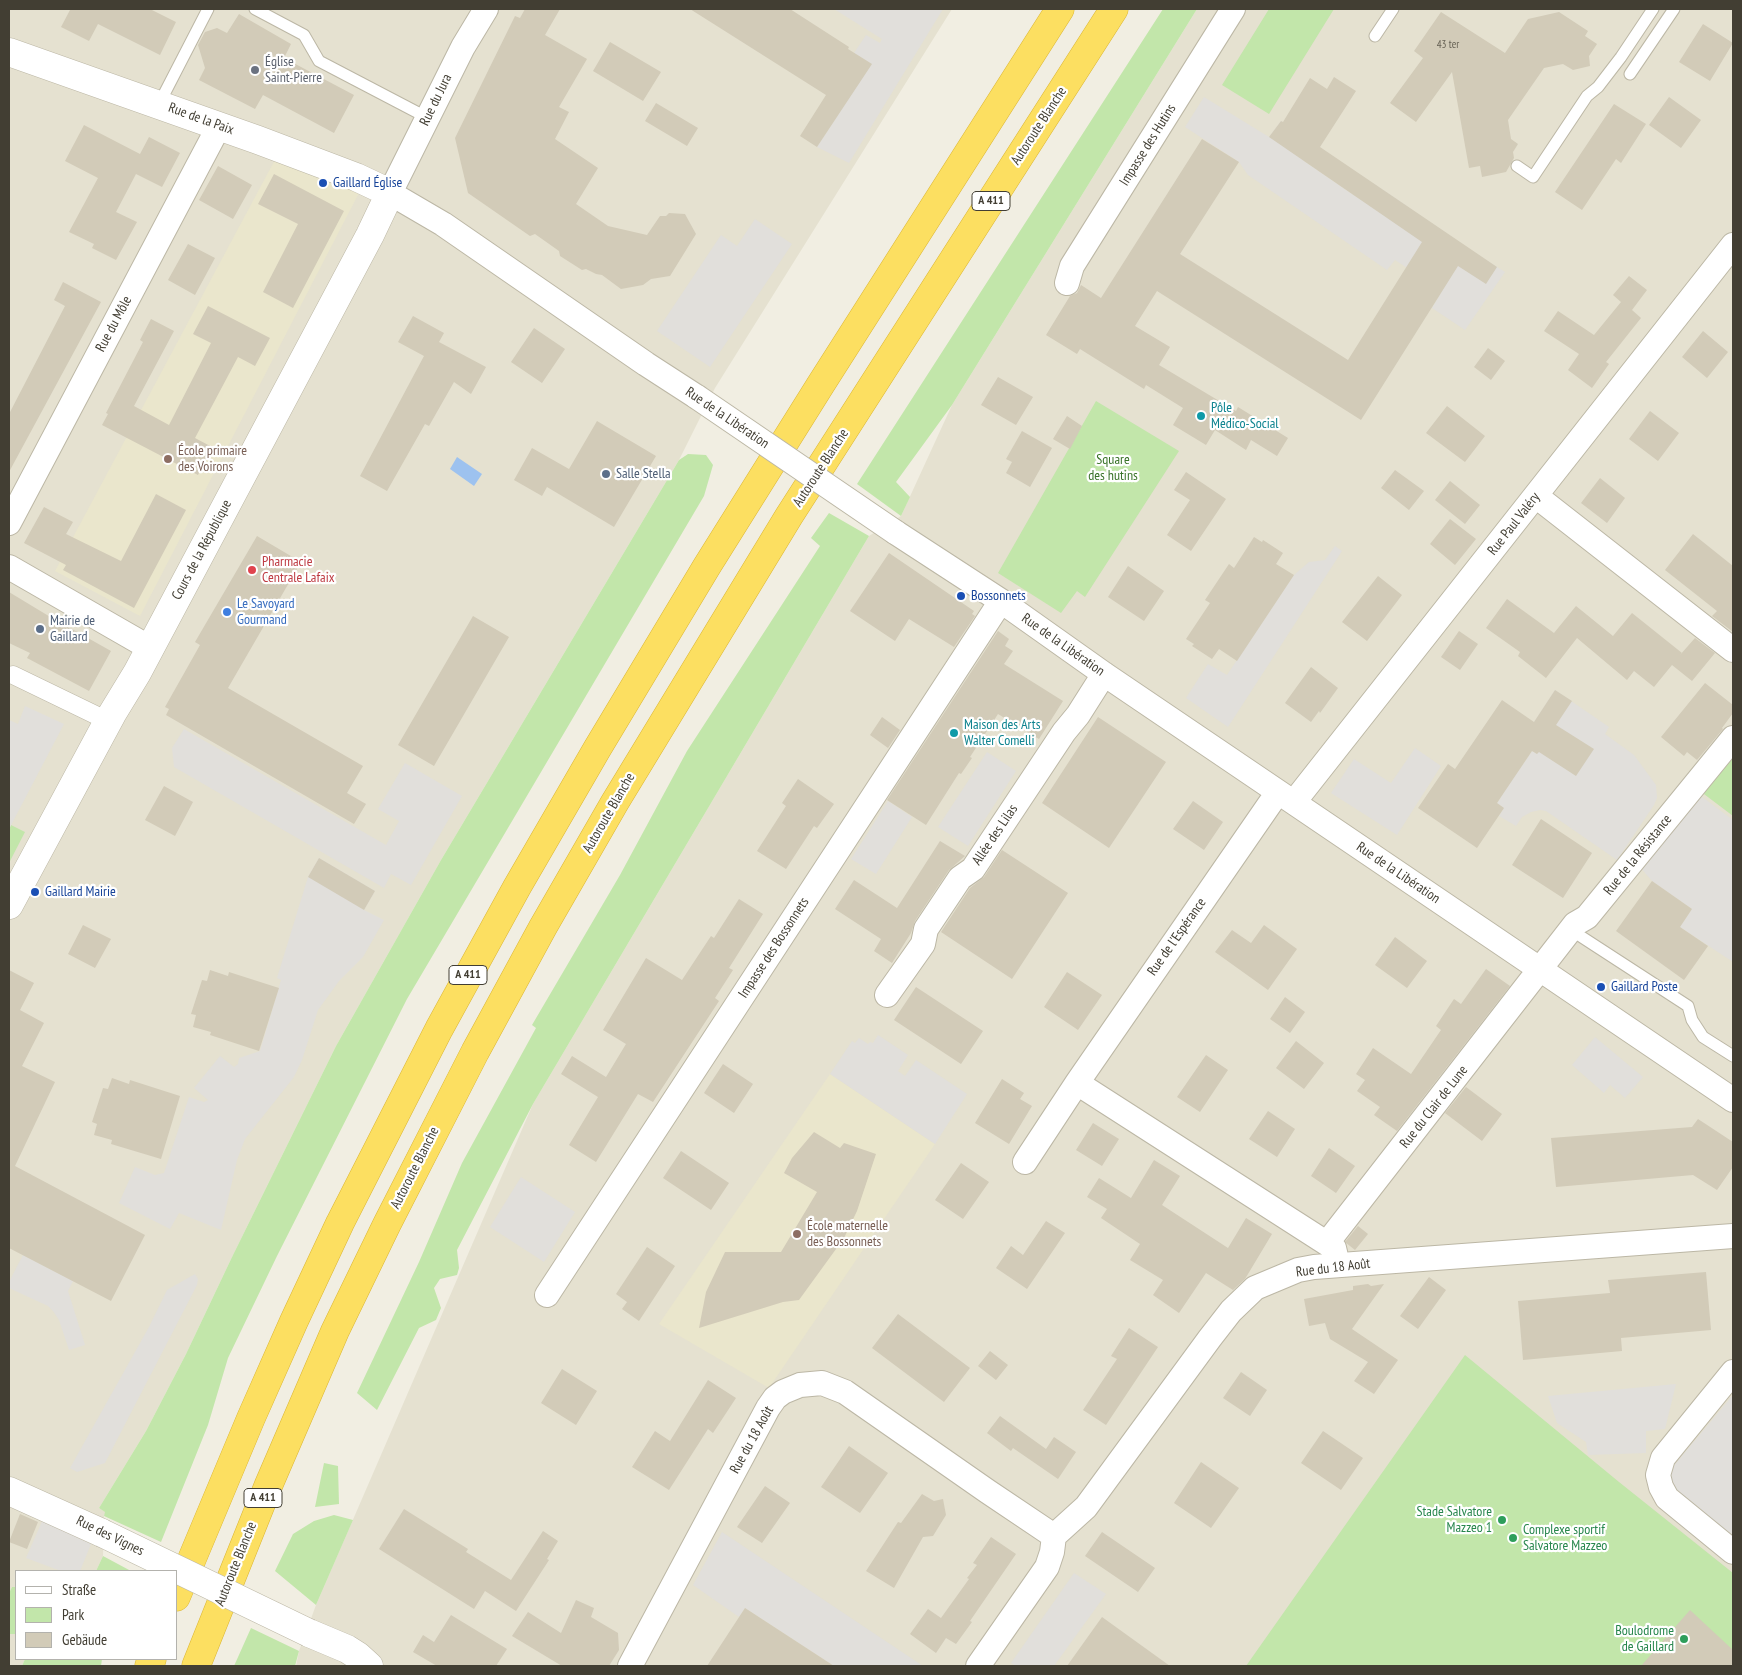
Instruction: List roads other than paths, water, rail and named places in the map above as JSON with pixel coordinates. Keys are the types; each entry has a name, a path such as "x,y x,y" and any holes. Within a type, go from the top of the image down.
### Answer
{"highway":[{"name":"A 411","path":"178,1592 229,1469 294,1321 328,1250 389,1125 512,895 712,558 1060,9"},
{"name":"Autoroute Blanche","path":"196,1666 266,1492 335,1331 387,1224 475,1052 543,927 615,802 790,516 1114,9"}],"street":[{"name":"Rue du Jura","path":"390,193 462,47 486,9"},
{"name":"Impasse des Hutins","path":"1067,283 1072,266 1233,9"},
{"name":"Rue de la Paix","path":"9,52 219,126 356,177 390,193"},
{"name":"Rue du Môle","path":"9,523 219,126"},
{"name":"Rue de la Libération","path":"390,193 443,224 646,364 1001,601 1104,674 1733,1100"},
{"name":"Cours de la République","path":"9,905 108,722 137,673 370,235 390,193"},
{"name":"Rue Paul Valéry","path":"1286,797 1536,496 1733,245"},
{"path":"1536,496 1733,650"},
{"path":"9,567 150,648"},
{"name":"Impasse des Bossonnets","path":"547,1295 1001,601"},
{"name":"Allée des Lilas","path":"887,995 923,944 926,929 960,878 972,869 1104,674"},
{"path":"13,675 108,722"},
{"name":"Rue de la Résistance","path":"1540,969 1575,924 1587,917 1730,747"},
{"name":"Rue de l'Espérance","path":"1025,1162 1077,1083 1286,797"},
{"name":"Rue du Clair de Lune","path":"1327,1243 1540,969"},
{"path":"1077,1083 1327,1243 1334,1248 1338,1265"},
{"name":"Rue du 18 Août","path":"630,1666 768,1408 775,1398 783,1392 800,1386 822,1383 845,1392 977,1485 1054,1536 1086,1507 1210,1338 1244,1297 1255,1288 1298,1270 1338,1265 1733,1236"},
{"path":"1733,1372 1663,1458 1658,1475 1661,1488 1667,1498 1733,1552"},
{"name":"Rue des Vignes","path":"9,1491 102,1532 309,1633 347,1649 369,1666"},
{"path":"978,1666 1047,1567 1052,1552 1054,1536"}],"lane":[{"path":"159,104 208,9"},
{"path":"256,9 304,35 319,60 428,118"},
{"path":"1375,36 1393,9"},
{"path":"1518,166 1533,177 1587,96 1598,87 1615,65 1654,9"},
{"path":"1630,74 1674,9"},
{"path":"1571,930 1688,1006 1692,1020 1703,1037 1733,1056"}],"water":[{"path":"457,457 482,474 474,486 450,469"}],"place":[{"name":"Église Saint-Pierre","path":"255,70"},
{"name":"Gaillard Église","path":"323,183"},
{"name":"Pôle Médico-Social","path":"1201,416"},
{"name":"École primaire des Voirons","path":"168,459"},
{"name":"Salle Stella","path":"606,474"},
{"name":"Pharmacie Centrale Lafaix","path":"252,570"},
{"name":"Bossonnets","path":"961,596"},
{"name":"Le Savoyard Gourmand","path":"227,612"},
{"name":"Mairie de Gaillard","path":"40,629"},
{"name":"Maison des Arts Walter Comelli","path":"954,733"},
{"name":"Gaillard Mairie","path":"35,892"},
{"name":"Gaillard Poste","path":"1601,987"},
{"name":"École maternelle des Bossonnets","path":"797,1234"},
{"name":"Stade Salvatore Mazzeo 1","path":"1502,1520"},
{"name":"Complexe sportif Salvatore Mazzeo","path":"1513,1538"},
{"name":"Boulodrome de Gaillard","path":"1684,1639"}],"park label":[{"name":"Square des hutins","path":"1113,468"}]}
